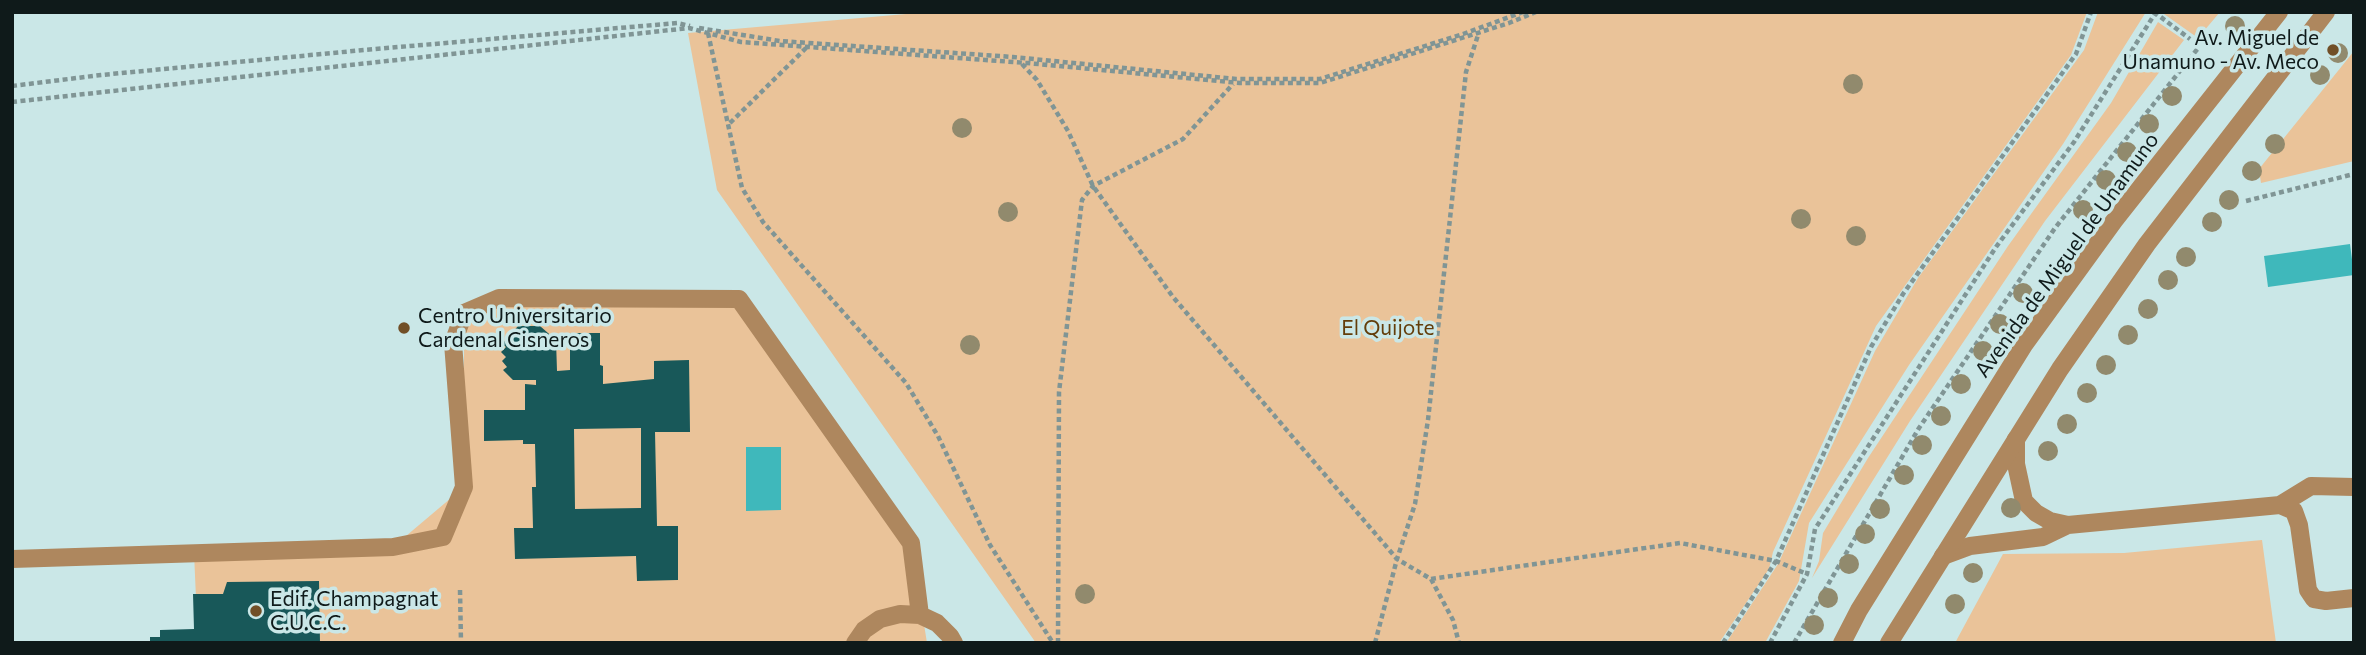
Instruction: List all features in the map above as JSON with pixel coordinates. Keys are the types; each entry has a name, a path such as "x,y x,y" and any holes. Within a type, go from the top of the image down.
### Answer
{"street":[{"name":"Avenida de Miguel de Unamuno","path":"1842,643 1859,610 2024,345 2114,220 2279,12"},
{"path":"1889,643 2060,369 2147,244 2326,12"},
{"path":"12,559 393,547 443,537 464,487 453,343 464,313 499,298 739,299 911,543 920,615"},
{"path":"2016,439 2016,464 2024,501 2036,513 2050,521 2067,525 2280,505 2311,486 2354,487"},
{"path":"2280,505 2294,511 2299,525 2308,590 2314,600 2354,597"},
{"path":"1943,555 1970,546 2043,537 2067,525"},
{"path":"855,643 864,631 880,619 900,614 920,615 937,623 954,643"}],"path":[{"path":"12,86 115,73 677,23 780,41 1013,57 1236,79 1320,79 1523,12"},
{"path":"12,102 689,28 741,42 1022,63 1234,83 1320,83 1479,33 1536,12"},
{"path":"1723,643 1776,561 1871,347 1903,294 2076,54 2091,12"},
{"path":"1770,643 1807,574 1815,530 1996,247 2074,142 2155,13 2190,39"},
{"path":"708,33 742,188 763,222 906,383 938,436 990,544 1055,643"},
{"path":"1375,643 1417,492 1428,420 1466,72 1479,33"},
{"path":"730,124 807,47"},
{"path":"1794,643 1919,428 2055,228 2199,47"},
{"path":"1022,63 1037,80 1068,131 1093,186 1174,297 1397,559 1431,579 1453,620 1459,643"},
{"path":"1055,643 1059,392 1082,200 1093,186 1182,139 1234,83"},
{"path":"2246,201 2354,174"},
{"path":"1431,579 1680,543 1776,561 1807,574"},
{"path":"460,590 461,643"}],"green space":[{"name":"El Quijote","path":"929,12 2087,12 2071,55 1876,326 1773,552 1769,569 1719,643 1036,643 717,190 688,33"},
{"path":"2098,12 2146,12 2063,144 1909,365 1809,523 1799,581 1765,643 1726,643 1778,564 1875,351 1918,278 2084,50"},
{"path":"2220,12 2198,38 2164,14"},
{"path":"2158,22 2184,40 2045,221 1910,421 1812,578 1819,561 1823,533 1868,458 2008,246 2111,103"},
{"path":"2354,51 2354,161 2261,183 2259,169"},
{"path":"499,298 739,299 911,543 927,643 198,643 194,553 393,547 464,487 464,313"},
{"path":"2262,540 2276,643 1955,643 2003,554 2124,553"}],"water":[{"path":"2350,244 2354,275 2268,287 2264,256"},
{"path":"746,447 781,447 781,510 746,511"}],"building":[{"path":"518,326 540,326 556,340 557,371 570,370 570,333 600,333 603,384 654,379 654,361 689,360 690,432 655,432 657,526 678,526 678,580 637,581 636,556 515,559 514,528 533,528 535,444 523,444 523,440 484,441 484,410 525,410 525,384 536,385 536,380 513,380 503,370 507,367 502,361 506,357 501,352 506,347 502,344","holes":["641,428 641,508 575,509 574,429"]},
{"name":"Edif. Champagnat C.U.C.C.","path":"319,581 320,643 150,643 150,637 160,637 160,630 194,629 193,594 223,594 227,582"}],"place":[{"name":"Av. Miguel de Unamuno - Av. Meco","path":"2333,50"},
{"name":"Centro Universitario Cardenal Cisneros","path":"404,328"},
{"name":"Edif. Champagnat C.U.C.C.","path":"256,611"}]}
